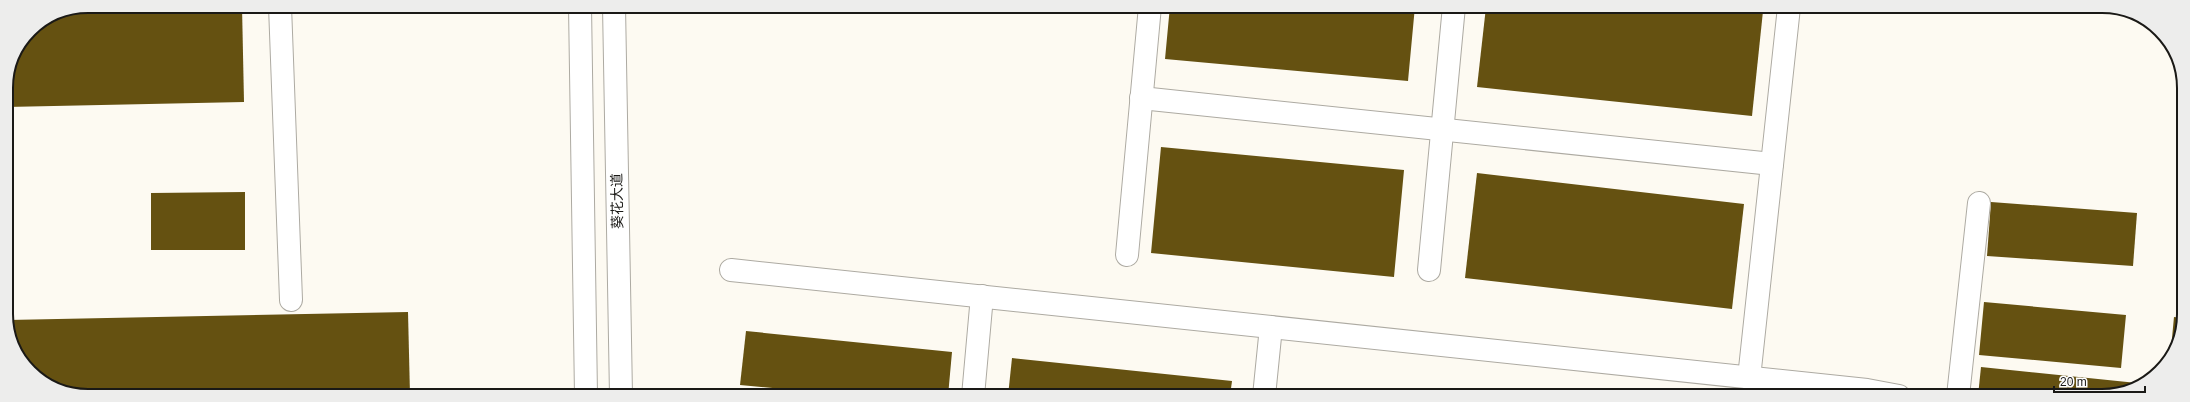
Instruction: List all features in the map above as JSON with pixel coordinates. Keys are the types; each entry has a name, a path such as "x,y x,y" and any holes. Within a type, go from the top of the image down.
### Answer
{"street":[{"path":"280,13 291,300"},
{"path":"580,13 586,389"},
{"name":"葵花大道","path":"614,13 621,389"},
{"path":"1127,255 1149,13"},
{"path":"1428,270 1453,13"},
{"path":"1749,378 1788,13"},
{"path":"1141,98 1772,164"},
{"path":"1959,389 1980,203"},
{"path":"730,270 1749,378 1836,389"},
{"path":"974,389 982,296"},
{"path":"1265,389 1271,327"}],"building":[{"path":"242,13 244,102 13,107 13,83 14,74 19,59 26,46 35,35 51,23 74,14"},
{"path":"1169,13 1414,13 1408,81 1165,59"},
{"path":"1485,13 1763,13 1752,116 1477,87"},
{"path":"1161,147 1404,170 1394,277 1151,253"},
{"path":"1477,173 1744,204 1732,309 1465,278"},
{"path":"245,192 245,250 151,250 151,193"},
{"path":"1991,202 2137,213 2133,266 1987,256"},
{"path":"1984,302 2126,315 2121,368 1979,355"},
{"path":"408,312 410,389 78,388 64,385 55,381 35,367 21,347 14,328 13,320"},
{"path":"2174,317 2177,317 2176,324 2172,341"},
{"path":"746,331 952,352 949,389 782,389 740,385"},
{"path":"1012,358 1232,381 1231,389 1009,389"},
{"path":"1981,367 2132,382 2116,388 2102,389 1979,389"}]}
